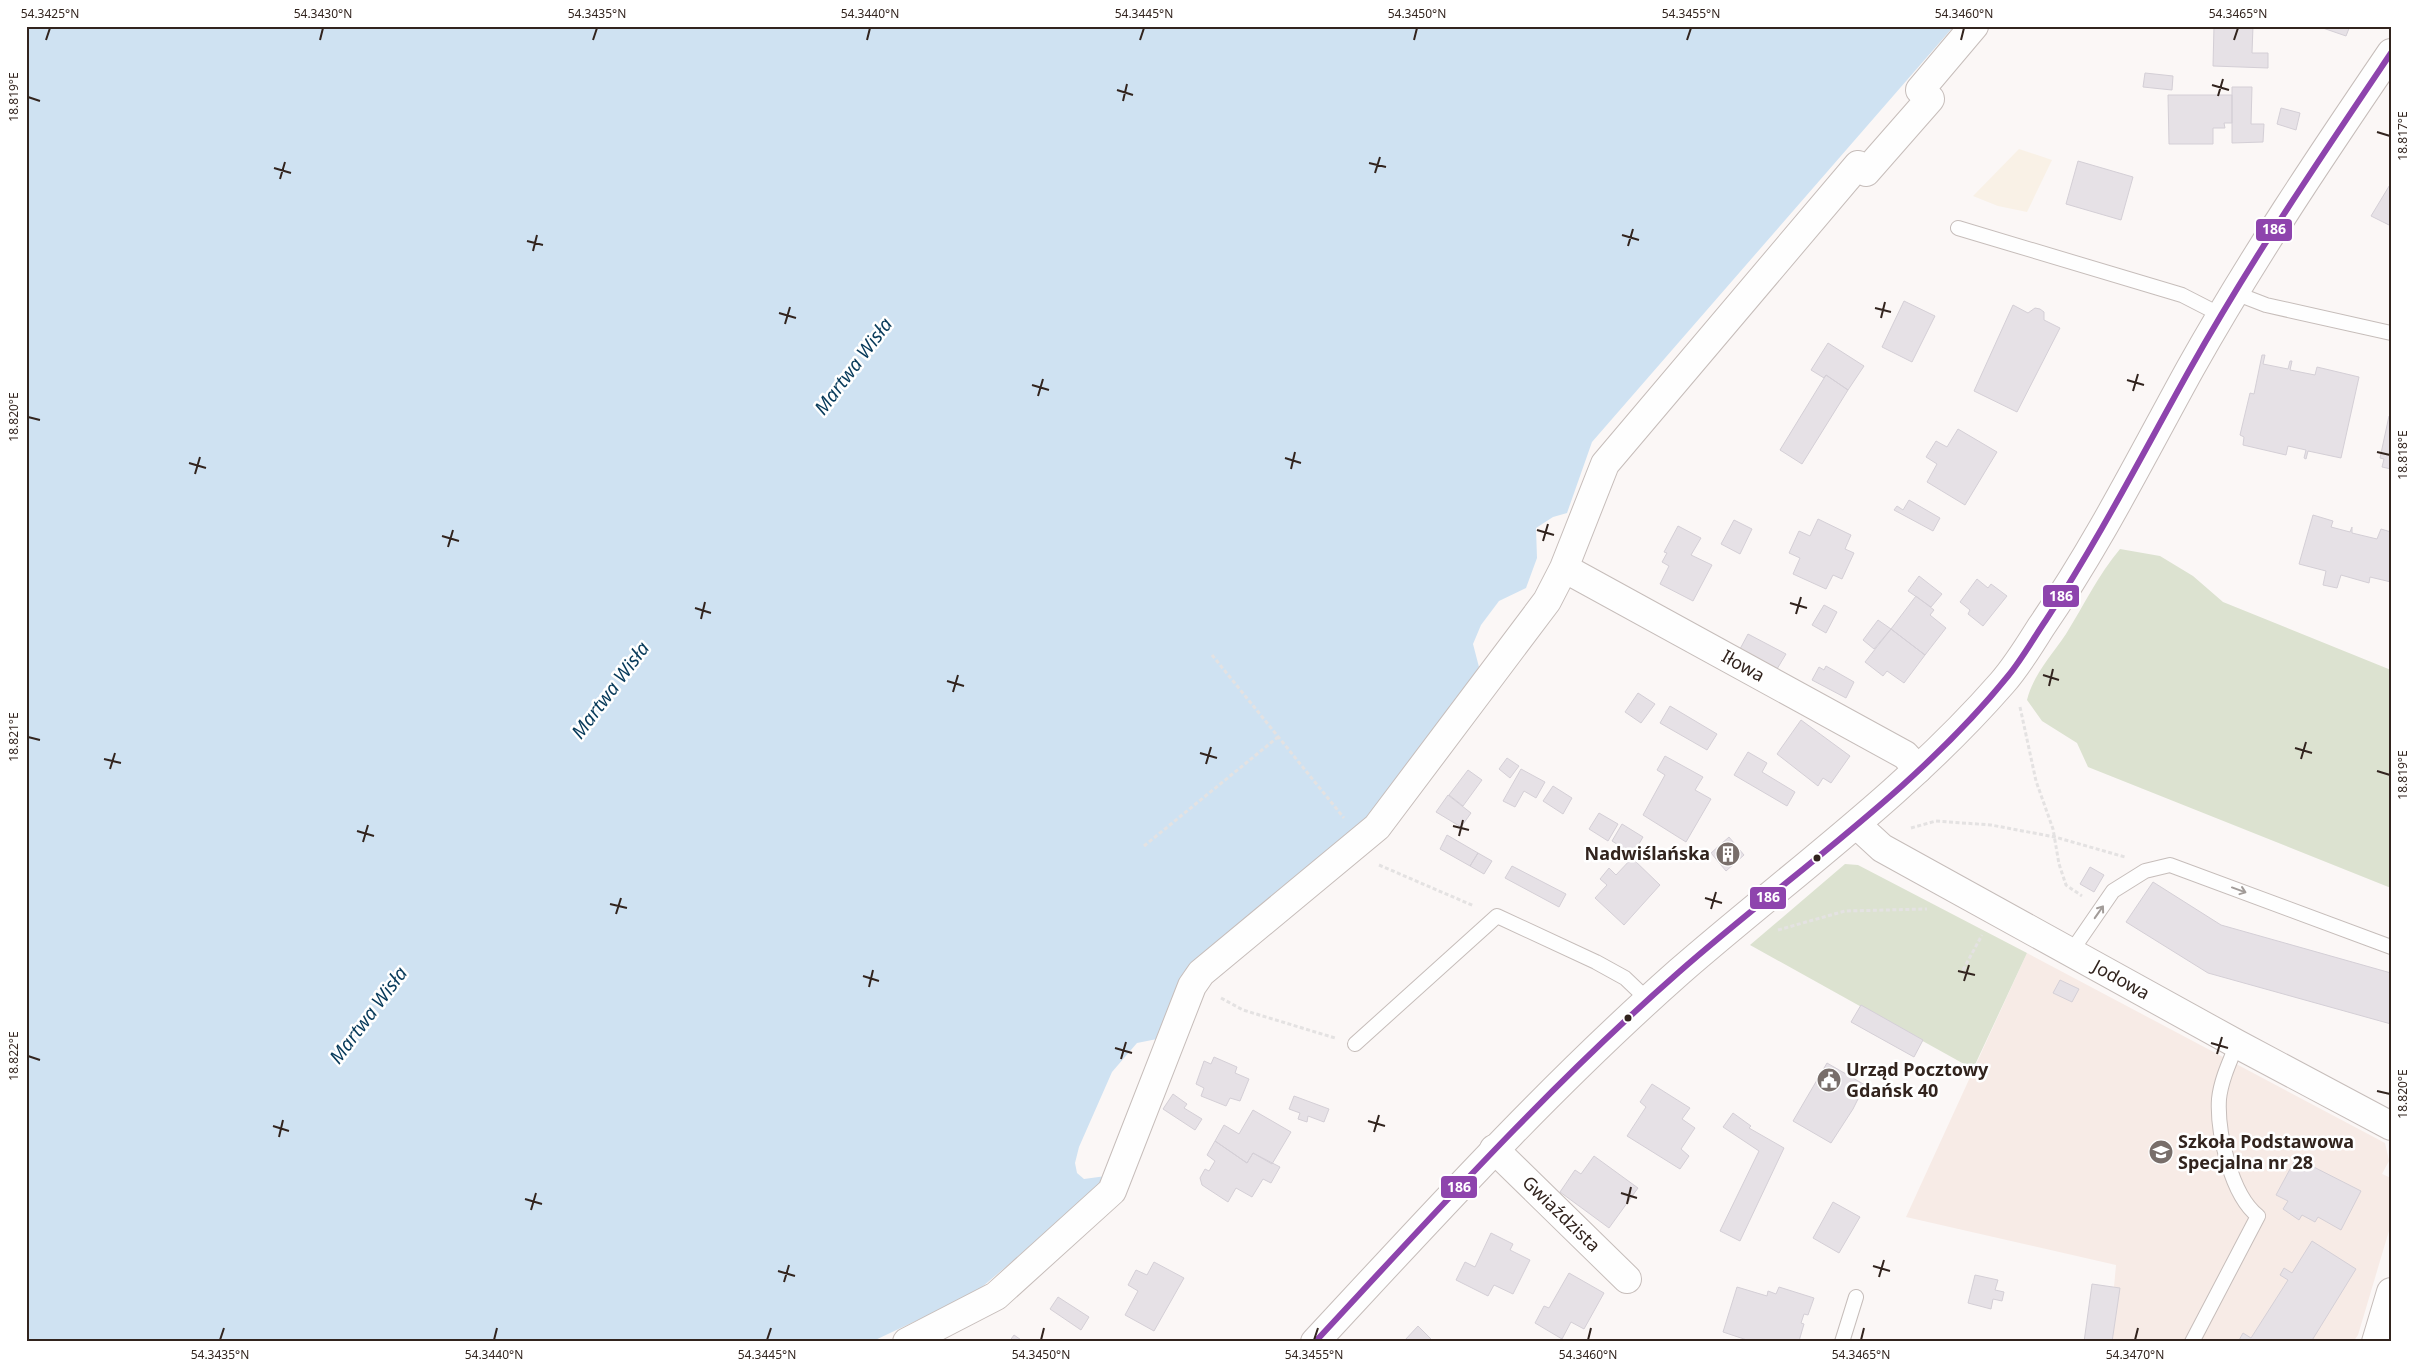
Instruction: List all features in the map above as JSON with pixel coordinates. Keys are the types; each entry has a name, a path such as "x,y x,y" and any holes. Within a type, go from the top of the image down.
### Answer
{"street":[{"path":"907,1342 996,1296 1112,1191 1194,982 1201,973 1377,827 1547,601 1564,568 1605,464 1858,165 1866,172 1930,99 1920,90 1974,26"},
{"path":"1315,1342 1494,1148 1648,1000 1857,825 1968,721 2006,678 2068,588 2228,304 2292,201 2391,53"},
{"name":"Iłowa","path":"1564,568 1905,755 1918,769"},
{"name":"Jodowa","path":"1857,825 1882,848 2391,1126"},
{"name":"Gwiaździsta","path":"1494,1148 1627,1279"},
{"path":"2376,1342 2391,1292"}],"lane":[{"path":"1958,228 2182,295 2228,304 2266,305 2391,333"},
{"path":"2071,952 2113,891 2146,871 2170,865 2391,947"},
{"path":"1355,1044 1497,916 1596,962 1625,978 1648,1000"},
{"path":"2192,1342 2258,1216 2251,1210 2235,1184 2224,1148 2219,1098 2229,1060 2238,1044"},
{"path":"1842,1342 1856,1297"}],"path":[{"path":"1212,655 1362,840 1379,866 1497,916"},
{"path":"2019,698 2036,781 2055,837 2059,864 2066,885"},
{"path":"1144,846 1278,737"},
{"path":"1908,829 1936,821 1992,824 2055,837 2160,867"},
{"path":"1768,932 1845,911 1931,909"},
{"path":"1963,970 1983,933"},
{"path":"1194,982 1243,1010 1355,1044"}],"shaded area":[{"path":"2019,149 2052,160 2027,212 1998,206 1973,196"},
{"name":"Szkoła Podstawowa Specjalna nr 28","path":"2027,953 2385,1143 2389,1161 2382,1174 2391,1178 2391,1224 2358,1335 2353,1342 2112,1342 2119,1288 2114,1287 2116,1265 1906,1217"}],"green space":[{"path":"2120,549 2160,556 2193,576 2223,602 2391,670 2391,888 2088,767 2077,743 2042,721 2027,700 2034,682 2066,634 2098,580"},
{"path":"1845,864 1858,865 2027,953 1973,1069 1750,945"}],"water":[{"name":"Martwa Wisła","path":"26,26 1954,26 1592,442 1567,513 1553,517 1536,528 1537,558 1526,588 1499,601 1481,625 1473,644 1479,667 1371,816 1183,973 1157,1039 1137,1043 1112,1072 1079,1147 1075,1163 1077,1173 1084,1179 1106,1176 1103,1184 975,1293 871,1342 26,1342"}],"building":[{"path":"2214,26 2253,26 2252,53 2268,53 2268,68 2213,66"},
{"path":"2317,26 2350,26 2346,36"},
{"path":"2145,73 2173,76 2172,90 2143,87"},
{"path":"2232,87 2252,87 2251,124 2264,124 2263,142 2232,143"},
{"path":"2168,95 2232,95 2232,123 2224,123 2225,128 2213,128 2213,144 2169,144"},
{"path":"2281,108 2300,113 2296,130 2277,124"},
{"path":"2078,161 2133,177 2121,220 2066,204"},
{"path":"2391,183 2391,226 2371,216"},
{"path":"1904,301 1935,316 1912,362 1882,347"},
{"path":"2013,305 2028,313 2035,308 2040,309 2044,312 2044,320 2060,328 2017,412 1974,391"},
{"path":"1828,343 1864,366 1848,390 1826,375 1824,378 1811,370"},
{"path":"2262,355 2265,355 2263,364 2288,369 2290,361 2292,361 2290,370 2315,375 2317,367 2359,377 2341,458 2308,451 2306,459 2304,458 2306,450 2288,446 2286,455 2243,445 2244,437 2240,435 2250,393 2254,394"},
{"path":"1826,375 1848,390 1802,464 1780,450"},
{"path":"2389,416 2391,416 2391,469 2382,467 2384,459 2380,458"},
{"path":"1958,429 1997,452 1965,505 1927,482 1937,464 1926,457 1936,441 1947,447"},
{"path":"1909,500 1940,518 1933,531 1894,510 1897,506 1903,510"},
{"path":"2313,515 2333,521 2331,527 2350,532 2352,527 2352,533 2377,539 2381,529 2391,532 2391,582 2370,577 2369,583 2341,575 2337,588 2323,585 2326,571 2299,564"},
{"path":"1818,519 1851,535 1845,549 1854,553 1842,579 1833,575 1826,589 1793,574 1800,558 1789,553 1799,531 1810,536"},
{"path":"1734,520 1752,529 1740,554 1721,544"},
{"path":"1678,526 1701,538 1691,555 1712,565 1693,601 1660,584 1669,566 1662,562 1667,553 1664,552"},
{"path":"1919,576 1942,594 1931,607 1908,591"},
{"path":"1977,579 1988,588 1991,584 2007,596 1983,626 1968,614 1970,610 1960,602"},
{"path":"1916,596 1934,610 1930,615 1946,628 1925,655 1891,629"},
{"path":"1824,605 1837,612 1826,633 1812,625"},
{"path":"1878,620 1891,629 1874,649 1863,640"},
{"path":"1891,629 1925,655 1904,683 1887,671 1883,676 1865,662"},
{"path":"1748,634 1786,654 1777,669 1740,649"},
{"path":"1826,666 1854,682 1846,698 1812,680 1819,667 1824,670"},
{"path":"1638,693 1655,704 1641,723 1625,712"},
{"path":"1670,706 1717,734 1707,750 1660,723"},
{"path":"1801,720 1850,756 1831,783 1823,778 1818,786 1777,754"},
{"path":"1748,752 1767,763 1762,772 1795,792 1787,806 1734,775"},
{"path":"1665,756 1703,777 1695,790 1711,799 1686,842 1643,815 1665,775 1657,770"},
{"path":"1507,758 1519,766 1510,778 1499,769"},
{"path":"1521,769 1545,782 1536,798 1524,791 1515,807 1503,801"},
{"path":"1468,770 1482,780 1463,806 1449,795"},
{"path":"1553,786 1572,798 1563,814 1543,801"},
{"path":"1448,795 1471,813 1461,827 1436,812"},
{"path":"1599,813 1618,824 1608,841 1589,829"},
{"path":"1622,824 1643,837 1633,854 1612,841"},
{"path":"1447,835 1478,853 1470,866 1440,849"},
{"name":"Nadwiślańska","path":"1729,837 1744,855 1726,871 1711,853"},
{"path":"1478,853 1492,861 1484,874 1470,866"},
{"path":"1632,858 1660,885 1624,925 1595,898 1607,885 1600,879 1609,868 1616,875"},
{"path":"1512,866 1566,894 1559,907 1505,878"},
{"path":"2090,867 2104,875 2094,892 2080,884"},
{"path":"2153,882 2221,925 2391,973 2391,1024 2208,973 2126,922"},
{"path":"2060,980 2079,989 2072,1002 2053,993"},
{"path":"1861,1005 1923,1040 1914,1057 1851,1022"},
{"path":"1214,1057 1237,1067 1235,1073 1249,1079 1240,1101 1230,1098 1226,1106 1201,1096 1204,1088 1196,1084 1204,1061 1211,1064"},
{"path":"1827,1063 1865,1085 1853,1109 1831,1143 1793,1121"},
{"path":"1652,1084 1690,1108 1682,1119 1695,1128 1681,1149 1689,1156 1680,1169 1627,1136 1646,1107 1640,1102"},
{"path":"1173,1094 1187,1104 1184,1108 1202,1119 1195,1130 1163,1109"},
{"path":"1294,1096 1329,1109 1324,1122 1308,1116 1307,1122 1298,1119 1300,1113 1289,1109"},
{"path":"1253,1110 1291,1132 1272,1164 1253,1153 1247,1163 1215,1141 1224,1125 1239,1134"},
{"path":"1733,1113 1751,1126 1749,1128 1784,1148 1740,1241 1720,1231 1759,1151 1723,1127"},
{"path":"1215,1141 1247,1163 1253,1153 1280,1167 1271,1183 1263,1179 1252,1197 1236,1188 1228,1202 1202,1185 1200,1178 1205,1169 1209,1171 1215,1161 1207,1155"},
{"path":"1594,1156 1638,1188 1609,1228 1560,1192 1575,1170 1581,1174"},
{"path":"2296,1158 2361,1191 2341,1230 2318,1217 2315,1222 2302,1215 2299,1220 2283,1209 2288,1201 2276,1195"},
{"path":"1833,1202 1860,1217 1839,1253 1813,1238"},
{"path":"1491,1233 1513,1244 1510,1250 1530,1260 1513,1294 1494,1285 1488,1296 1456,1280 1465,1262 1475,1267"},
{"path":"2312,1241 2356,1269 2311,1342 2238,1342 2243,1333 2251,1338 2288,1280 2280,1275 2284,1268 2292,1273"},
{"path":"1154,1262 1184,1278 1154,1331 1125,1315 1138,1291 1128,1285 1136,1270 1147,1275"},
{"path":"1569,1273 1604,1293 1584,1329 1571,1322 1562,1339 1535,1323 1544,1306 1549,1308"},
{"path":"1975,1275 1998,1280 1995,1290 2004,1292 2002,1301 1993,1299 1991,1309 1968,1303"},
{"path":"2092,1284 2120,1288 2112,1342 2084,1342"},
{"path":"1737,1287 1767,1296 1768,1291 1776,1294 1779,1287 1814,1298 1808,1315 1804,1314 1801,1323 1804,1324 1799,1341 1753,1342 1723,1332"},
{"path":"1058,1297 1089,1317 1081,1330 1050,1309"},
{"path":"1418,1326 1434,1342 1407,1342 1405,1340"},
{"path":"1014,1335 1024,1342 1009,1342"}],"transit line":[{"name":"186","path":"1315,1342 1493,1152 1584,1060 1679,972 1850,831 1933,757 1972,718 2008,676 2084,558 2237,288 2391,53"}],"place":[{"name":"Nadwiślańska","path":"1728,854"},
{"name":"Urząd Pocztowy Gdańsk 40","path":"1829,1080"},
{"name":"Szkoła Podstawowa Specjalna nr 28","path":"2161,1152"}]}
